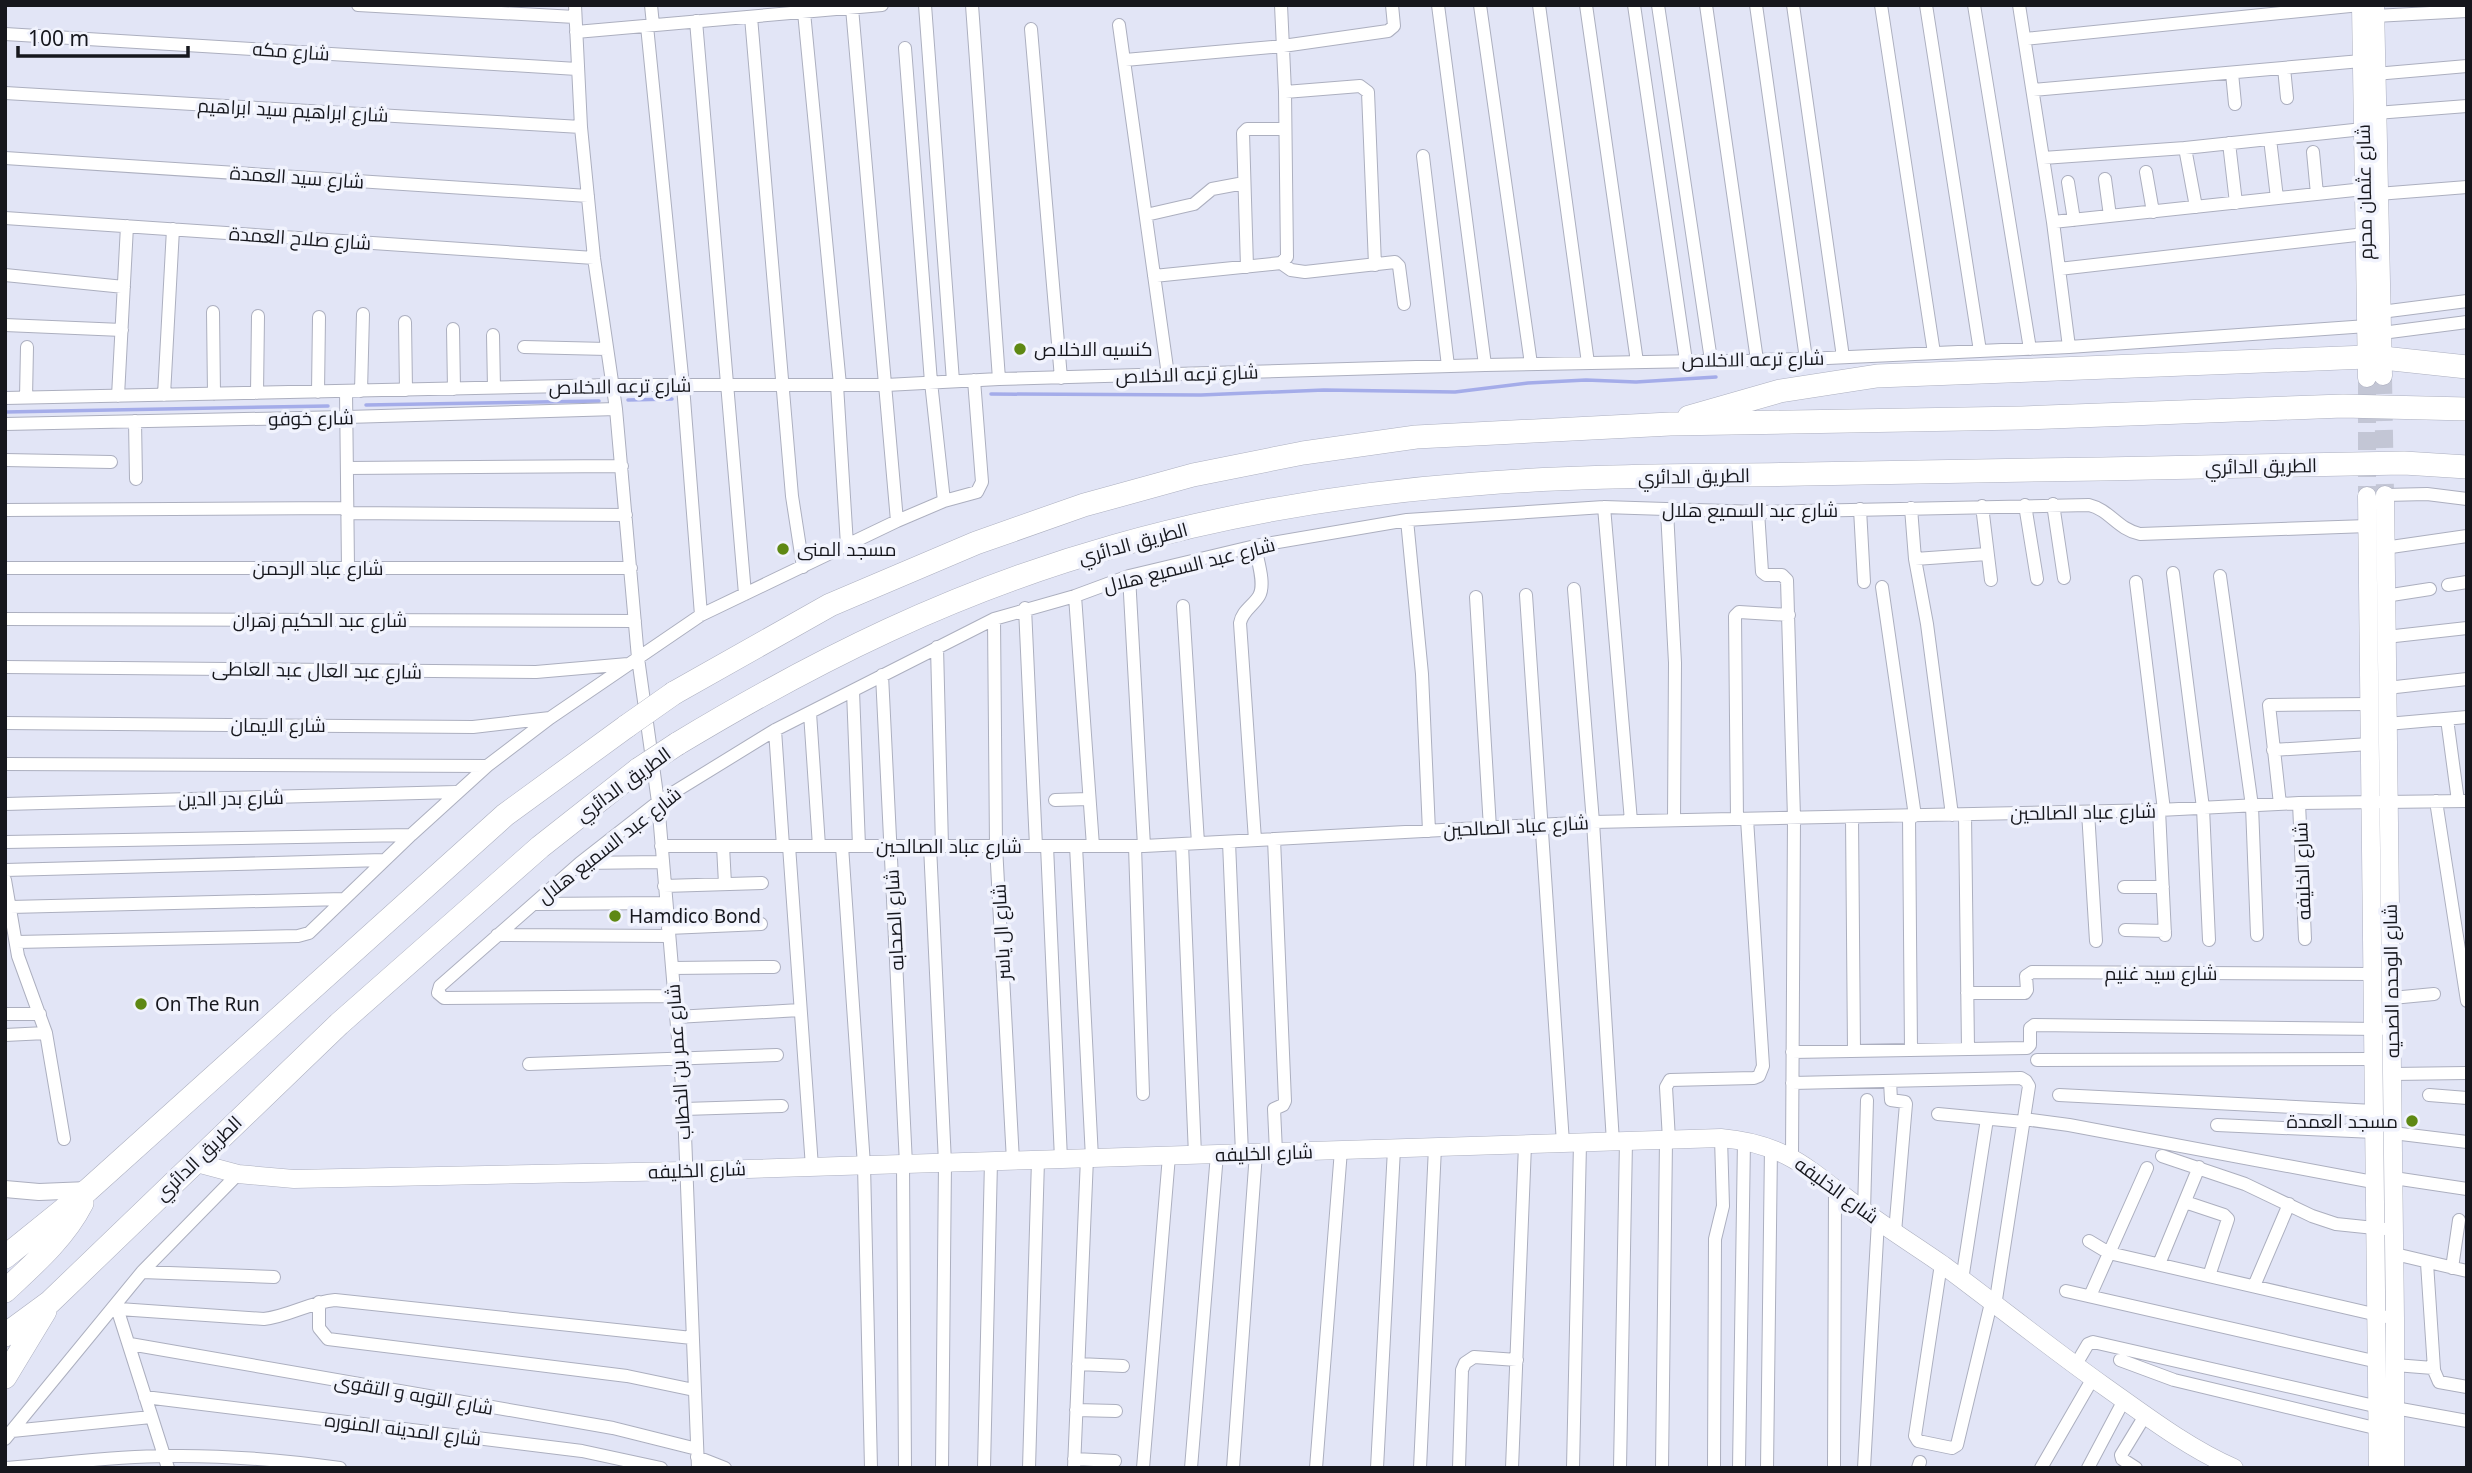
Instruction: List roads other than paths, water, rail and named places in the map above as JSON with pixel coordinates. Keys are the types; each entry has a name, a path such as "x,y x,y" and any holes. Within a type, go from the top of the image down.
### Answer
{"highway":[{"path":"1671,424 1743,400 1780,391 1877,376 2467,367"},
{"path":"5,1257 88,1190 505,815 674,693 806,618 875,585 998,535 1120,495 1193,475 1303,453 1416,437 1671,424 2009,419 2343,406 2467,409"},
{"name":"الطريق الدائري","path":"5,1335 50,1301 193,1162 379,989 540,847 639,769 757,696 830,657 971,594 1069,559 1220,520 1322,501 1437,487 1558,479 2404,463 2467,467"},
{"path":"5,1291 51,1247 78,1211 88,1190"},
{"name":"الطريق الدائري","path":"5,1377 50,1301"}],"main road":[{"name":"شارع عثمان محرم","path":"2368,8 2361,61 2363,129 2382,312 2375,330"},
{"name":"شارع عثمان محرم","path":"2368,8 2376,113 2365,234 2375,330 2375,368"},
{"name":"شارع الوحده الصحيه","path":"2376,496 2368,526 2386,637 2388,724 2380,802 2372,979 2373,1182 2377,1315 2387,1363"},
{"name":"شارع الوحده الصحيه","path":"2376,496 2384,548 2369,704 2370,744 2380,802 2391,992 2395,1254 2395,1319 2387,1363 2385,1414 2378,1468"},
{"path":"2372,979 2391,992"},
{"name":"شارع الخليفه","path":"193,1162 238,1174 294,1179 684,1171 1721,1138 1744,1140 1792,1156 2075,1366 2198,1449 2234,1468"},
{"name":"شارع الوحده الصحيه","path":"2385,1414 2395,1468"}],"street":[{"path":"358,5 575,11"},
{"path":"651,5 650,25 701,615"},
{"path":"576,32 882,5"},
{"path":"925,5 953,382"},
{"path":"972,5 999,379"},
{"path":"1154,276 1281,263 1285,260 1288,252 1281,5"},
{"path":"1125,60 1283,46 1388,31 1394,26 1392,5"},
{"path":"1438,5 1485,365"},
{"path":"1480,5 1531,364"},
{"path":"1539,5 1588,363"},
{"path":"1586,5 1637,362"},
{"path":"1634,5 1686,361"},
{"path":"1658,5 1711,360"},
{"path":"1706,5 1757,360"},
{"path":"1756,5 1806,359"},
{"path":"1793,5 1843,357"},
{"path":"1881,5 1934,353"},
{"path":"1926,5 1980,351"},
{"path":"1974,5 2029,349"},
{"path":"2019,5 2034,90 2069,347"},
{"path":"852,8 897,521"},
{"path":"2025,39 2368,8 2467,11"},
{"name":"شارع عمر بن الخطاب","path":"575,11 581,127 594,258 617,409 635,621 633,661 644,699 658,802 684,1109 684,1171 697,1458"},
{"path":"804,12 838,385 847,545"},
{"path":"751,17 792,496 803,567"},
{"path":"696,22 745,594"},
{"path":"1119,25 1168,375"},
{"path":"1031,29 1061,378"},
{"name":"شارع مكه","path":"5,34 577,69"},
{"path":"905,48 931,382 944,501"},
{"path":"2034,90 2361,61"},
{"path":"2375,74 2467,66"},
{"path":"2284,68 2287,98"},
{"path":"2232,73 2235,104"},
{"path":"1285,92 1360,86 1368,92 1375,265"},
{"name":"شارع ابراهيم سيد ابراهيم","path":"5,93 581,127"},
{"path":"2376,113 2467,106"},
{"path":"1247,267 1244,132 1247,129 1285,129"},
{"path":"2043,159 2185,148 2363,129"},
{"path":"2270,139 2277,198"},
{"path":"2229,143 2236,203"},
{"path":"2185,148 2196,207"},
{"path":"2313,152 2317,194"},
{"path":"1423,156 1448,366"},
{"name":"شارع سيد العمدة","path":"5,158 588,196"},
{"path":"2146,172 2153,212"},
{"path":"2105,179 2110,216"},
{"path":"2068,182 2074,220"},
{"path":"1146,215 1195,204 1212,189 1244,183"},
{"path":"2053,222 2317,194 2467,187"},
{"name":"شارع صلاح العمدة","path":"5,218 594,258"},
{"path":"118,396 127,226"},
{"path":"164,395 173,229"},
{"path":"2059,269 2365,234"},
{"path":"1281,263 1291,270 1305,272 1395,262 1399,266 1404,304"},
{"path":"5,275 124,287"},
{"path":"2382,312 2467,301"},
{"path":"213,312 214,394"},
{"path":"361,391 363,314"},
{"path":"257,393 258,316"},
{"path":"318,392 319,317"},
{"path":"405,322 406,390"},
{"name":"شارع ترعه الاخلاص","path":"5,398 614,385 886,385 999,379 1448,366 1806,359 2375,330 2467,322"},
{"path":"5,325 122,330"},
{"path":"453,329 454,389"},
{"path":"493,335 494,388"},
{"path":"26,398 27,347"},
{"path":"524,347 607,349"},
{"path":"16,942 295,936 309,933 456,792 487,766 551,718 701,615 897,521 944,501 977,492 982,482 974,380"},
{"path":"346,391 348,568"},
{"name":"شارع خوفو","path":"5,424 347,418 617,409"},
{"path":"135,421 136,479"},
{"path":"5,460 111,462"},
{"path":"347,468 622,466"},
{"path":"2376,496 2427,494 2467,499"},
{"path":"2053,504 2064,578"},
{"name":"شارع عبد السميع هلال","path":"674,996 444,998 438,993 497,935 580,863 658,802 775,730 994,618 1075,596 1129,576 1255,546 1408,520 1604,507 1758,512 2053,504 2089,505 2105,512 2121,527 2140,534 2368,526"},
{"path":"2025,505 2037,579"},
{"path":"1982,506 1991,580"},
{"path":"1604,507 1631,821"},
{"path":"1911,508 1916,559 1958,815 1968,993 1968,1049"},
{"path":"1860,509 1864,582"},
{"path":"5,510 626,515"},
{"path":"1667,510 1675,663 1674,820"},
{"path":"1758,512 1762,572 1786,578 1789,615 1794,818 1792,1156"},
{"path":"1408,520 1422,674 1429,831"},
{"path":"2384,548 2467,536"},
{"path":"1255,546 1262,590 1242,614 1240,623 1255,840"},
{"path":"1916,559 1987,554"},
{"name":"شارع عباد الرحمن","path":"5,568 631,568"},
{"path":"2173,573 2203,808 2209,940"},
{"path":"1129,576 1139,846 1143,1094"},
{"path":"2220,576 2252,806 2258,935"},
{"path":"2125,930 2165,933 2162,810 2136,582"},
{"path":"2448,585 2467,582"},
{"path":"2379,585 2430,589"},
{"path":"1882,587 1912,816 1911,1050"},
{"path":"1574,589 1620,1142 1620,1468"},
{"path":"1526,595 1540,825 1572,1143 1573,1468"},
{"path":"1075,596 1093,846"},
{"path":"1476,597 1490,828"},
{"path":"1183,606 1198,843"},
{"path":"1025,608 1061,1159"},
{"path":"1662,1468 1668,1140 1666,1087 1670,1080 1755,1078 1759,1076 1763,1066 1742,819 1734,619 1740,612 1789,615"},
{"name":"شارع ال ياسر","path":"994,618 996,846 1013,1160"},
{"name":"شارع عبد الحكيم زهران","path":"5,619 635,621"},
{"path":"2386,637 2467,628"},
{"path":"937,648 936,846 944,1163 942,1468"},
{"name":"شارع عبد العال عبد العاطى","path":"5,667 536,672 633,661"},
{"name":"شارع الصحابه","path":"883,675 905,1164 905,1468"},
{"path":"2387,688 2467,679"},
{"path":"853,691 859,846"},
{"path":"2280,804 2268,709 2272,704 2369,704"},
{"path":"810,713 819,846"},
{"path":"2388,724 2467,717"},
{"name":"شارع الايمان","path":"5,723 473,727 551,718"},
{"path":"2446,719 2462,801"},
{"path":"775,730 812,1167"},
{"path":"2273,750 2370,744"},
{"path":"5,764 487,766"},
{"name":"شارع بدر الدين","path":"5,804 456,792"},
{"path":"1055,800 1090,800"},
{"name":"شارع عباد الصالحين","path":"661,846 1139,846 1593,822 2462,801"},
{"path":"2436,802 2461,930 2467,1001"},
{"name":"شارع الخليفه","path":"2299,803 2305,939"},
{"path":"2088,812 2095,942"},
{"path":"1852,817 1854,1051"},
{"path":"5,842 411,835"},
{"path":"1275,839 1285,1101 1274,1111 1276,1152"},
{"path":"1229,842 1249,1153 1233,1468"},
{"path":"1182,844 1195,1155"},
{"path":"723,846 725,884"},
{"path":"842,846 864,1165 871,1468"},
{"path":"1076,846 1089,1158 1074,1463 1115,1461"},
{"path":"5,870 384,860"},
{"path":"580,863 663,862"},
{"path":"5,880 16,942 12,956 40,1014 46,1033 64,1139"},
{"path":"664,886 762,883"},
{"path":"2124,887 2163,887"},
{"path":"9,912 344,898"},
{"path":"534,904 666,903"},
{"path":"497,935 668,932 761,924"},
{"path":"672,968 774,967"},
{"name":"شارع سيد غنيم","path":"1968,993 2025,993 2026,976 2032,972 2372,979"},
{"path":"2391,992 2434,994"},
{"path":"676,1017 800,1010"},
{"path":"5,1014 40,1014"},
{"path":"1792,1052 2027,1048 2030,1045 2030,1030 2034,1025 2392,1029"},
{"path":"5,1035 46,1033"},
{"path":"529,1065 777,1055"},
{"path":"2037,1060 2373,1059"},
{"path":"2392,1074 2467,1073"},
{"path":"1792,1083 2021,1078 2029,1086 1993,1304 1957,1445 1952,1448 1920,1442 1915,1436 1941,1264"},
{"path":"1890,1081 1891,1100 1906,1104 1895,1232"},
{"path":"2059,1095 2374,1111"},
{"path":"2429,1095 2467,1098"},
{"path":"1864,1468 1871,1216 1867,1100"},
{"path":"684,1109 782,1106"},
{"path":"1938,1114 2070,1125 2373,1182"},
{"path":"1962,1280 1987,1119"},
{"path":"2217,1125 2374,1132"},
{"path":"2393,1133 2467,1142"},
{"path":"1714,1468 1715,1239 1723,1206 1721,1138"},
{"path":"1739,1468 1744,1140"},
{"path":"1513,1468 1525,1145"},
{"path":"1420,1468 1435,1147"},
{"path":"1767,1468 1771,1147"},
{"path":"1377,1468 1394,1149"},
{"path":"1316,1468 1341,1150"},
{"path":"1191,1468 1217,1154"},
{"path":"1143,1468 1169,1156"},
{"path":"2162,1156 2245,1184 2312,1216 2336,1224 2394,1230"},
{"path":"1029,1468 1038,1160"},
{"path":"984,1468 991,1161"},
{"path":"2159,1264 2199,1167"},
{"path":"2090,1296 2147,1168"},
{"path":"9,1435 118,1307 142,1272 238,1174"},
{"path":"2394,1178 2467,1189"},
{"path":"5,1189 39,1192 88,1190"},
{"path":"1834,1468 1835,1189"},
{"path":"2185,1202 2224,1215 2228,1219 2209,1276"},
{"path":"2255,1286 2289,1204"},
{"path":"2452,1268 2459,1220"},
{"path":"2090,1241 2109,1253 2395,1319"},
{"path":"2395,1254 2467,1271"},
{"path":"2427,1263 2434,1369 2438,1382 2467,1387"},
{"path":"142,1272 274,1277"},
{"path":"2066,1291 2387,1363 2434,1369"},
{"path":"118,1307 264,1319 281,1317 319,1302 335,1300 692,1338"},
{"path":"319,1302 318,1328 328,1339 627,1376 694,1390"},
{"path":"118,1307 167,1462"},
{"path":"2075,1366 2088,1344 2093,1342 2385,1414"},
{"name":"شارع التوبه و التقوى","path":"130,1344 613,1428 725,1468"},
{"path":"1459,1468 1462,1370 1465,1363 1474,1357 1517,1360"},
{"path":"2119,1360 2174,1380 2385,1414 2467,1421"},
{"path":"1078,1364 1123,1366"},
{"path":"2040,1468 2093,1378"},
{"name":"شارع المدينه المنوره","path":"145,1397 582,1451 661,1468"},
{"path":"2088,1468 2124,1400"},
{"path":"1076,1410 1116,1411"},
{"path":"2136,1468 2123,1460 2121,1455 2146,1415"},
{"path":"9,1435 151,1417"},
{"path":"5,1468 251,1458 340,1468"}],"waterway":[{"path":"991,394 1201,395 1324,390 1455,392 1528,383 1586,380 1636,382 1716,377"},
{"path":"628,400 672,399"},
{"path":"366,405 599,401"},
{"path":"5,412 328,406"}],"tunnel":[{"path":"2383,376 2385,495"},
{"path":"2367,378 2367,496"}],"place":[{"name":"كنسيه الاخلاص","path":"1020,349"},
{"name":"مسجد المنى","path":"783,549"},
{"name":"Hamdico Bond","path":"615,916"},
{"name":"On The Run","path":"141,1004"},
{"name":"مسجد العمدة","path":"2412,1121"}]}
